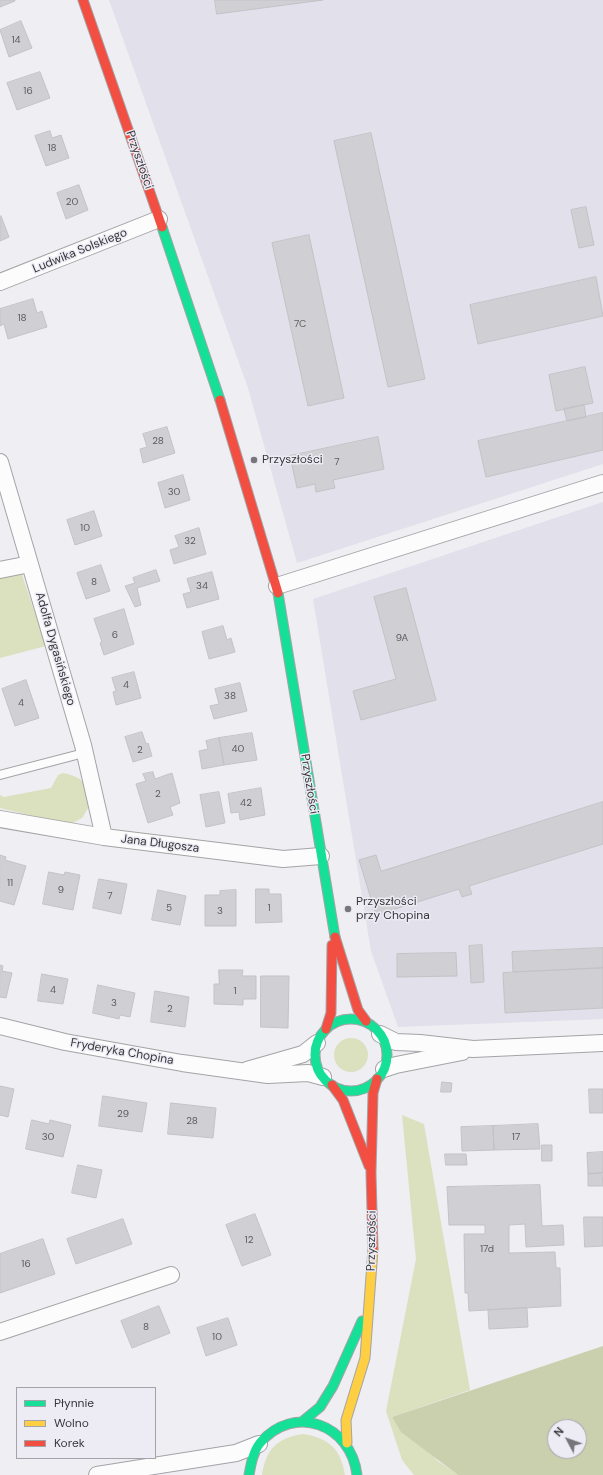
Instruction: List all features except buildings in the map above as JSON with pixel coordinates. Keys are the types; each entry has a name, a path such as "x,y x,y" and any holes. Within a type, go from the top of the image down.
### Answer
{"street":[{"name":"Przyszłości","path":"83,0 159,219 230,431 277,586 332,928 358,1010 366,1022"},
{"name":"Ludwika Solskiego","path":"0,282 159,219"},
{"name":"Adolfa Dygasińskiego","path":"0,462 84,753 104,837"},
{"path":"277,586 603,483"},
{"path":"0,570 30,564"},
{"name":"Jana Długosza","path":"0,819 104,837 283,859 321,856"},
{"name":"Przyszłości","path":"326,1029 331,1013 332,928"},
{"path":"473,1049 420,1042 396,1042 380,1034 366,1022 351,1019 340,1021 326,1029 317,1043 315,1055 317,1067 327,1081 341,1089 360,1089 380,1074 396,1065 473,1049 603,1043"},
{"name":"Fryderyka Chopina","path":"0,1026 65,1042 182,1063 245,1070 268,1075 308,1073 327,1081"},
{"path":"380,1034 385,1045 387,1057 380,1074"},
{"name":"Fryderyka Chopina","path":"245,1070 303,1054 317,1043"},
{"name":"Przyszłości","path":"347,1443 346,1420 365,1358 373,1260 371,1172 373,1093 380,1074"},
{"name":"Przyszłości","path":"327,1081 343,1100 371,1172"},
{"path":"0,1332 171,1275"},
{"name":"Przyszłości","path":"303,1421 320,1407 333,1386 368,1309"},
{"path":"250,1475 252,1459 259,1444 271,1432 286,1424 303,1421 320,1424 335,1432 347,1443 354,1458 357,1475"},
{"path":"97,1475 236,1453 259,1444"},
{"path":"130,1470 171,1475"}],"lane":[{"path":"0,776 84,753"}],"shaded area":[{"path":"109,0 603,0 603,464 297,563 248,388"},
{"path":"603,502 603,1019 398,1027 371,951 313,599"}],"green space":[{"path":"9,559 18,563 46,646 0,658 0,562"},
{"path":"63,773 80,779 86,787 90,805 82,818 69,825 0,808 0,795 4,797 51,788 58,775"},
{"path":"348,1038 354,1038 363,1043 367,1049 367,1061 363,1067 354,1072 348,1072 339,1067 334,1058 334,1052 339,1043"},
{"path":"402,1115 424,1124 470,1390 392,1417 438,1461 458,1475 414,1475 402,1460 386,1411 416,1259"},
{"path":"603,1346 603,1475 458,1475 401,1432 392,1417"},
{"path":"303,1434 320,1438 332,1446 340,1458 345,1475 262,1475 266,1458 274,1446 286,1438"}],"traffic: fast":[{"path":"162,227 220,400"},
{"path":"278,593 335,937"},
{"path":"351,1019 371,1025 381,1035 387,1055 381,1075 371,1085 351,1091 331,1085 321,1075 315,1055 321,1035 331,1025 351,1019"},
{"path":"303,1421 320,1407 333,1386 362,1321"},
{"path":"249,1475 254,1454 260,1443 274,1431 289,1424 304,1422 319,1425 333,1432 344,1443 353,1457 357,1475"}],"traffic: slow":[{"path":"347,1443 346,1420 365,1358 373,1249"}],"traffic: jam":[{"path":"83,0 162,227"},
{"path":"220,400 278,593"},
{"path":"335,937 358,1010 366,1021"},
{"path":"326,1029 331,1013 332,945"},
{"path":"373,1249 371,1173 373,1093 377,1079"},
{"path":"332,1085 343,1100 369,1166"}],"place":[{"name":"Przyszłości","path":"254,460"},
{"name":"Przyszłości przy Chopina","path":"348,909"}]}
